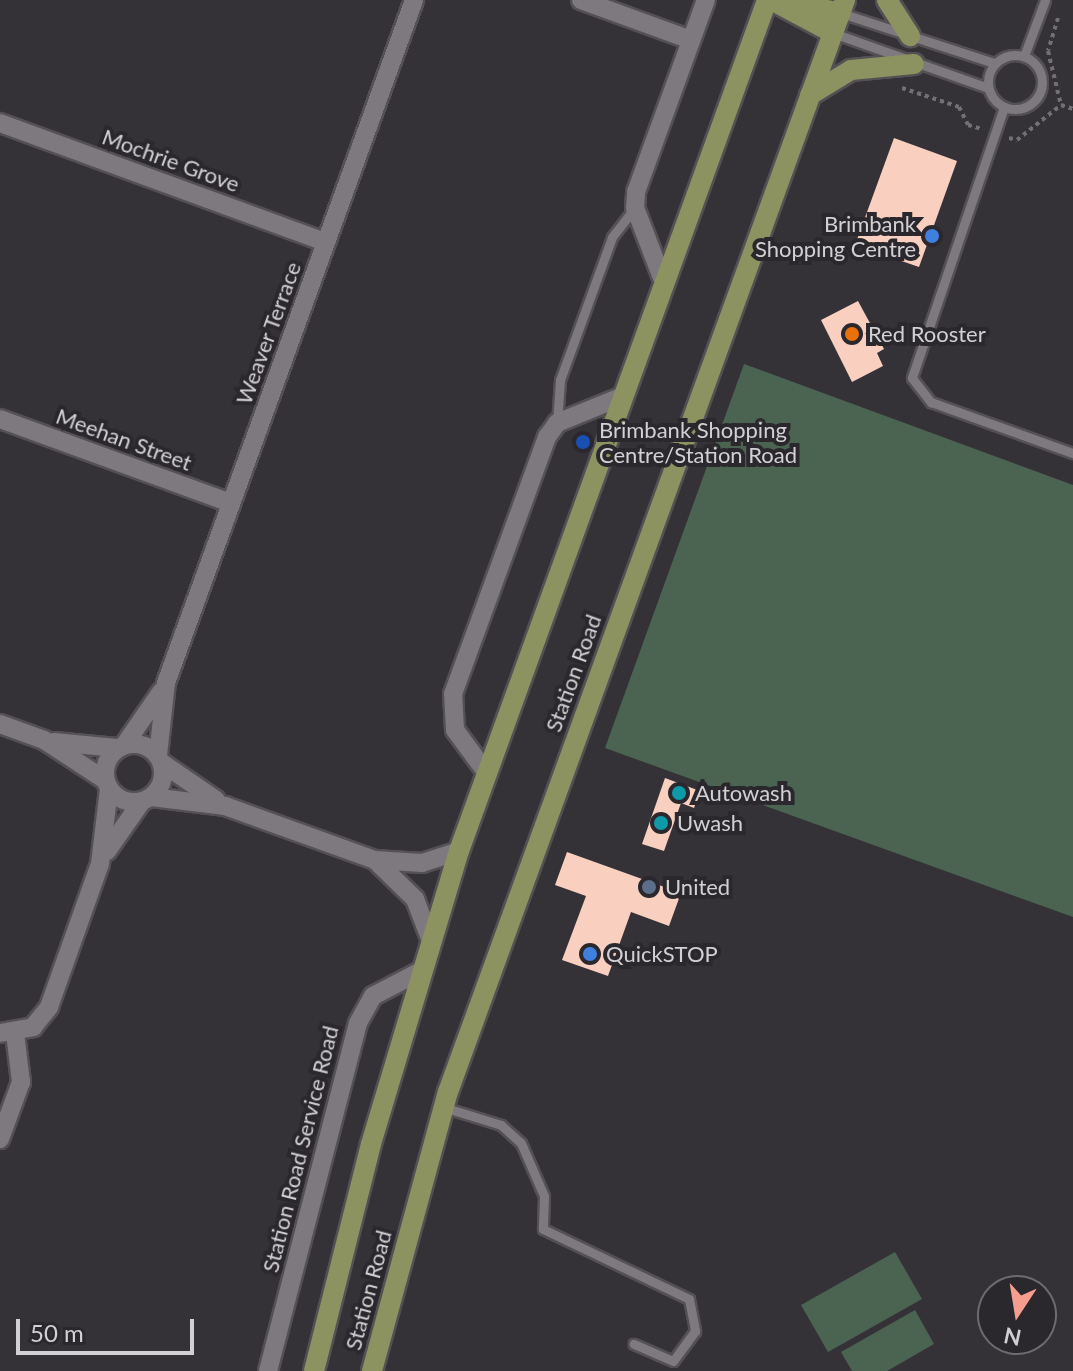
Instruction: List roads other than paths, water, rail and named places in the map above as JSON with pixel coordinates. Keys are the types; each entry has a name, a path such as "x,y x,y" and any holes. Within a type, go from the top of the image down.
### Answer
{"main road":[{"path":"769,0 833,33"},
{"name":"Station Road","path":"314,1371 421,971 459,851 769,0"},
{"path":"778,0 843,6"},
{"path":"887,0 910,36"},
{"name":"Station Road","path":"372,1371 443,1107 843,6"},
{"path":"810,95 851,70 914,64"}],"street":[{"name":"Weaver Terrace","path":"160,759 166,683 414,0"},
{"path":"581,0 691,40"},
{"path":"664,283 635,208 706,0"},
{"name":"Mochrie Grove","path":"0,123 326,242"},
{"path":"486,772 455,730 453,694 557,423 623,396"},
{"name":"Meehan Street","path":"0,419 231,503"},
{"name":"Weaver Terrace","path":"121,746 166,683"},
{"path":"0,724 44,740 144,745 225,806"},
{"path":"44,740 124,800 225,806 375,860 422,863 459,851"},
{"path":"0,1139 21,1082 7,1033 33,1027 49,1007 100,864 106,762 121,746"},
{"path":"100,864 162,782 160,759"},
{"path":"375,860 415,899 431,941"},
{"name":"Station Road Service Road","path":"268,1371 358,1023 373,996 421,971"}],"lane":[{"path":"1024,56 1045,0"},
{"path":"843,6 910,36 994,63"},
{"path":"833,33 988,88 1004,107"},
{"path":"988,88 994,63 1008,55 1024,56 1038,66 1041,92 1030,105 1004,107"},
{"path":"1004,107 912,378 917,392 931,402 1073,453"},
{"path":"557,423 560,380 607,251 635,208"},
{"path":"443,1107 501,1125 521,1143 544,1196 543,1229 689,1299 695,1331 673,1361 634,1344"}],"place":[{"name":"Brimbank Shopping Centre","path":"932,236"},
{"name":"Red Rooster","path":"852,334"},
{"name":"Brimbank Shopping Centre/Station Road","path":"583,442"},
{"name":"Autowash","path":"679,793"},
{"name":"Uwash","path":"661,823"},
{"name":"United","path":"649,887"},
{"name":"QuickSTOP","path":"590,954"}]}
